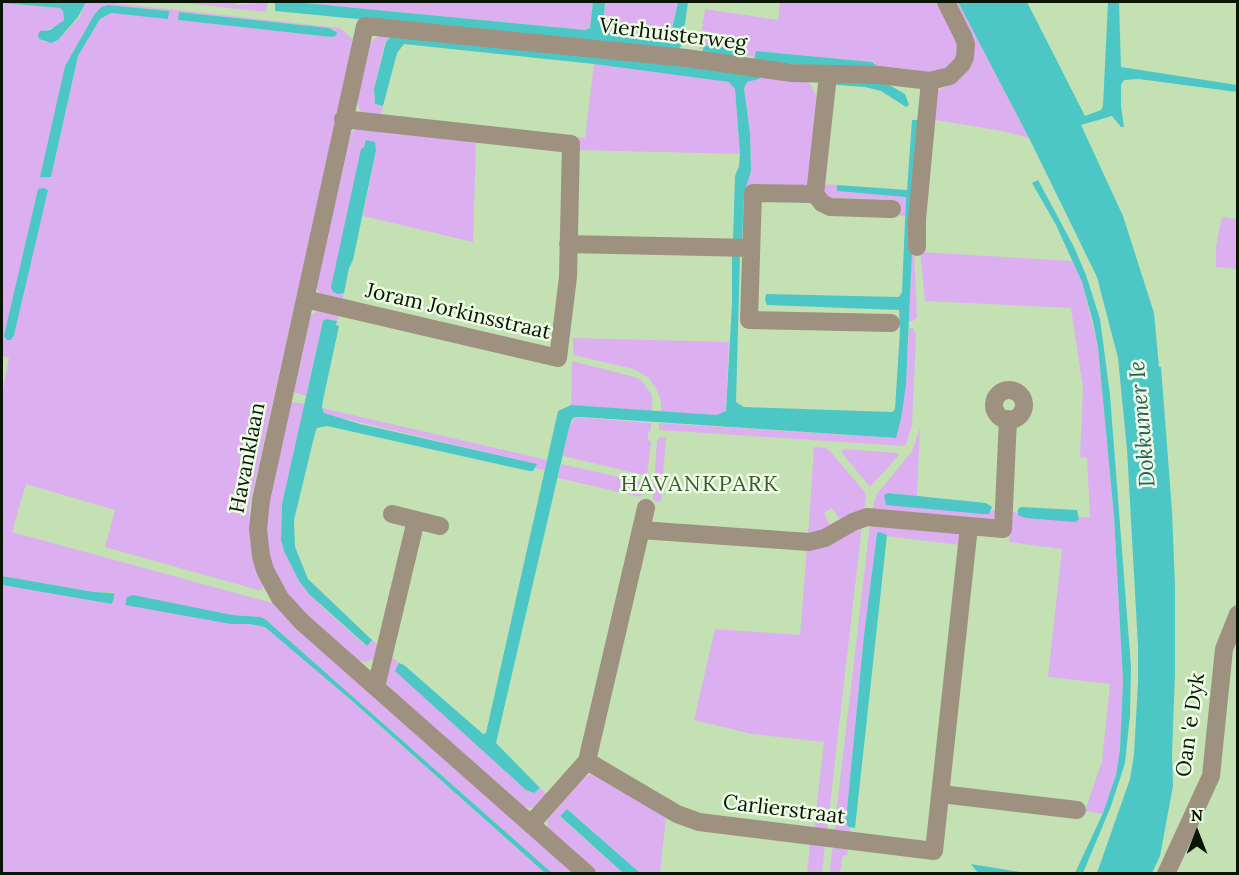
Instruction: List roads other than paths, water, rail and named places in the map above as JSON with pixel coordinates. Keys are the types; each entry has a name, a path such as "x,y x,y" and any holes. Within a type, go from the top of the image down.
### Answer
{"street":[{"name":"Vierhuisterweg","path":"365,26 686,58 792,73 879,75 930,81 950,76 957,71 965,57 966,44 946,2"},
{"name":"Havanklaan","path":"365,26 261,500 258,528 261,556 271,584 285,604 586,873"},
{"path":"828,75 815,194 830,207 892,209"},
{"path":"917,247 917,220 930,81"},
{"name":"Joram Jorkinsstraat","path":"305,299 558,358 568,277 571,144 343,119"},
{"path":"815,194 753,193 749,320 891,324"},
{"path":"568,243 751,248"},
{"path":"641,530 809,542 825,538 867,517 1003,529 1008,420"},
{"path":"531,824 587,761 646,508"},
{"path":"392,514 440,526"},
{"path":"376,687 416,520"},
{"name":"Carlierstraat","path":"587,761 677,814 699,822 934,851 969,526"},
{"name":"Oan 'e Dyk","path":"1166,873 1211,776 1224,649 1238,614"},
{"path":"941,794 1077,810"}],"water":[{"path":"2,2 86,2 78,17 58,40 51,43 39,39 38,35 40,31 50,30 64,20 63,11 60,8"},
{"path":"275,2 585,30 590,28 593,2 605,2 604,32 628,37 664,38 672,29 678,2 688,2 682,45 678,50 275,11"},
{"name":"Dokkumer Ie","path":"958,2 1027,2 1085,116 1101,110 1103,106 1108,2 1119,2 1121,67 1237,85 1237,92 1139,79 1124,80 1121,85 1121,106 1124,127 1121,127 1112,116 1081,125 1123,216 1154,313 1159,367 1161,367 1172,511 1175,674 1173,786 1160,856 1152,873 1097,873 1130,779 1134,755 1138,682 1127,449 1118,358 1097,277 1029,138"},
{"path":"108,5 169,11 168,19 111,13 100,19 78,56 51,177 40,177 65,66 94,15 101,7"},
{"path":"179,12 329,28 337,32 336,36 331,37 178,20"},
{"path":"393,34 647,60 760,77 747,82 744,88 750,133 751,171 744,194 742,241 733,241 735,176 740,154 735,89 729,82 594,64 404,44 397,53 383,106 375,104 374,89 386,42"},
{"path":"704,45 741,49 742,52 739,58 702,53"},
{"path":"756,51 872,62 877,66 853,70 754,60"},
{"path":"835,81 884,82 905,94 909,105 906,107 881,91 865,87 837,85 833,83"},
{"path":"912,120 918,120 906,385 896,438 581,417 572,419 496,743 540,788 534,793 526,790 395,671 399,663 483,734 486,733 558,411 571,405 716,415 726,411 732,303 732,255 740,255 736,402 744,407 892,412 895,409 900,330 899,310 767,305 765,300 766,294 899,297 902,292 906,197 837,191 837,185 907,190"},
{"path":"366,140 375,142 376,150 353,260 344,293 338,294 333,292 331,287 361,149"},
{"path":"1038,180 1074,247 1100,319 1110,395 1131,667 1130,715 1125,763 1111,806 1083,873 1075,873 1103,813 1116,775 1120,749 1123,681 1114,516 1098,347 1093,322 1082,282 1056,225 1032,183"},
{"path":"38,189 48,190 14,335 11,340 7,340 4,336"},
{"path":"326,319 337,321 336,325 339,326 323,400 324,413 360,424 537,464 533,471 529,471 327,426 317,428 294,520 295,547 308,579 372,640 367,646 309,594 299,581 281,540 282,504 323,321"},
{"path":"888,493 986,503 992,507 989,514 983,514 886,505 884,495"},
{"path":"1021,507 1077,510 1079,519 1075,522 1026,518 1018,515 1018,509"},
{"path":"877,533 887,535 855,828 849,827 846,820 864,635"},
{"path":"2,576 94,592 114,593 114,597 112,604 2,585"},
{"path":"133,595 232,615 265,619 552,873 545,873 351,700 265,627 231,624 125,605 127,597"},
{"path":"567,809 640,873 623,873 560,816"},
{"path":"971,864 1026,873 978,873"}],"district":[{"name":"HAVANKPARK","path":"700,485"}]}
